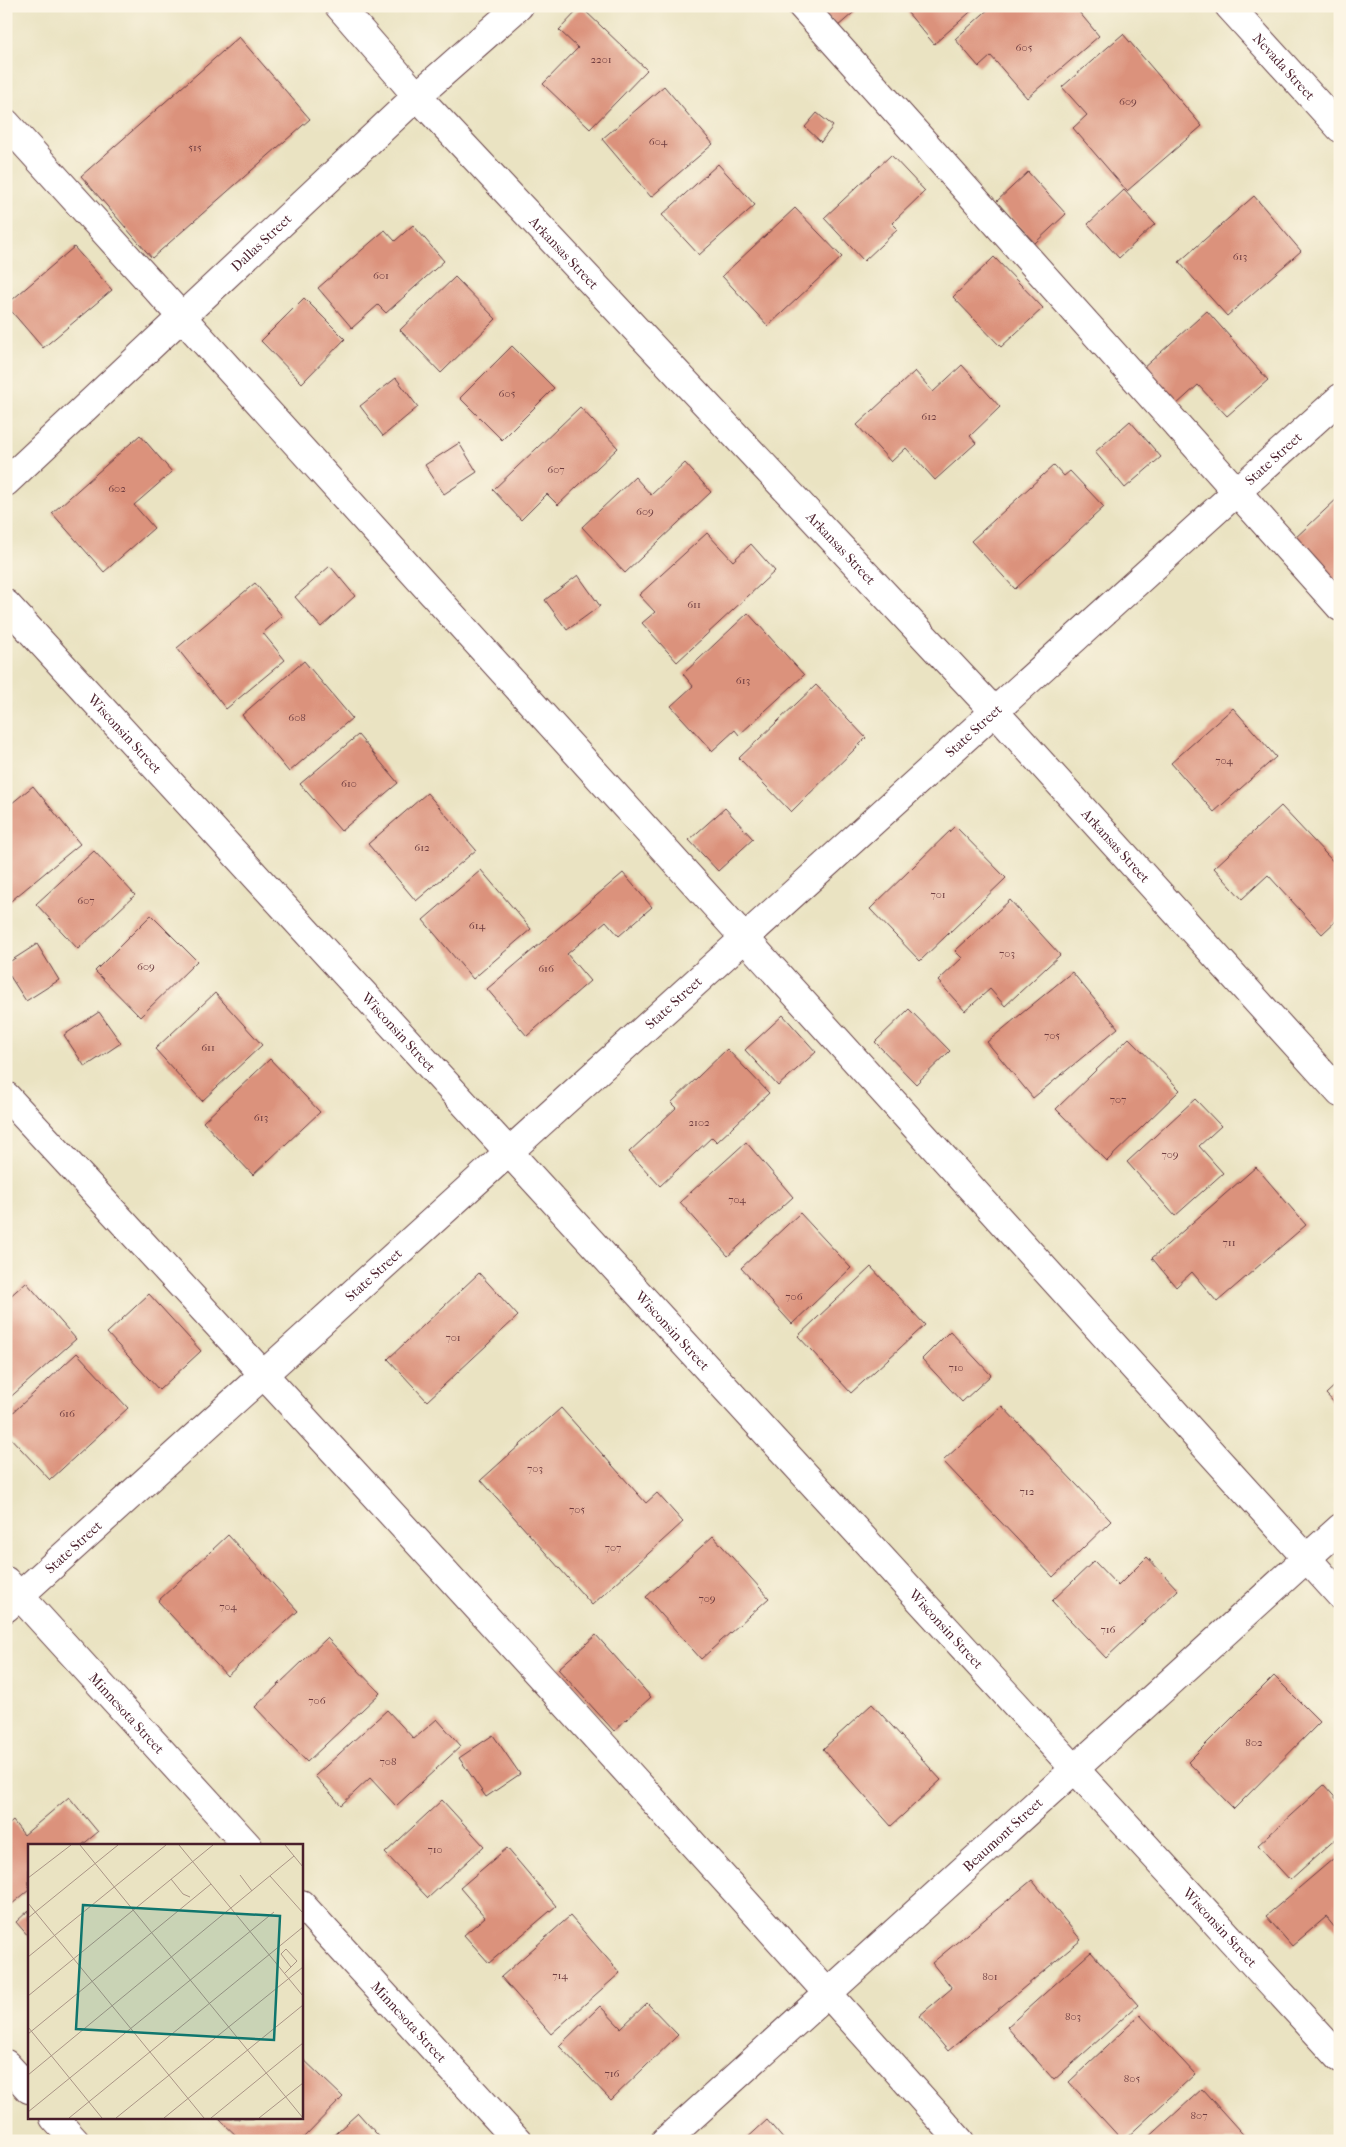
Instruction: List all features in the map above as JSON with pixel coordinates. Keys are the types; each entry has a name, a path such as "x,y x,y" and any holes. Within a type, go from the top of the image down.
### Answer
{"street":[{"name":"Arkansas Street","path":"339,6 417,96 994,712 1340,1093"},
{"name":"Dallas Street","path":"6,482 417,96 519,6"},
{"path":"802,6 1340,607"},
{"name":"Nevada Street","path":"1229,6 1340,128"},
{"path":"6,123 1340,1595"},
{"name":"State Street","path":"11,1595 264,1374 1340,398"},
{"name":"Wisconsin Street","path":"6,604 1340,2058"},
{"path":"6,1096 264,1374 828,1992 960,2141"},
{"name":"Beaumont Street","path":"665,2141 1340,1528"},
{"name":"Minnesota Street","path":"11,1595 246,1844"},
{"name":"Minnesota Street","path":"302,1905 518,2141"},
{"path":"6,2064 28,2088"},
{"path":"56,2120 74,2141"}],"building":[{"path":"818,6 861,6 837,27"},
{"path":"902,6 977,6 934,44"},
{"path":"992,6 1074,6 1099,36 1027,98 991,56 979,67 955,39"},
{"path":"581,7 647,70 590,129 543,84 578,48 559,30"},
{"path":"1123,34 1202,126 1127,191 1073,128 1087,115 1062,87"},
{"path":"239,37 310,119 152,258 81,176"},
{"path":"664,86 713,144 651,197 602,139"},
{"path":"817,113 833,126 821,142 805,127"},
{"path":"891,155 925,191 892,223 898,229 864,261 824,218"},
{"path":"718,164 755,205 699,255 662,215"},
{"path":"1028,172 1066,214 1035,243 996,202"},
{"path":"1124,190 1155,224 1119,258 1088,224"},
{"path":"1254,196 1301,251 1227,316 1179,262"},
{"path":"795,208 842,257 768,326 722,276"},
{"path":"413,225 444,261 386,313 378,305 352,328 318,288 385,230 395,241"},
{"path":"74,247 112,290 43,348 6,305"},
{"path":"994,257 1043,308 1001,347 953,297"},
{"path":"455,277 496,319 441,373 400,330"},
{"path":"304,298 345,339 302,383 261,341"},
{"path":"1207,311 1268,380 1227,416 1198,385 1175,406 1142,369"},
{"path":"512,346 554,388 502,440 460,398"},
{"path":"962,365 1000,407 970,436 976,443 935,480 906,448 891,462 857,425 915,371 933,392"},
{"path":"396,378 418,407 383,436 360,406"},
{"path":"580,407 618,448 558,505 547,494 521,520 493,490"},
{"path":"1130,421 1161,457 1125,488 1095,452"},
{"path":"140,435 172,472 134,505 154,528 104,572 52,513"},
{"path":"459,443 477,472 444,494 425,465"},
{"path":"685,463 711,492 625,573 582,527 635,477 651,495"},
{"path":"1054,465 1064,476 1070,471 1104,507 1015,589 971,541"},
{"path":"1340,496 1340,575 1331,583 1293,540"},
{"path":"707,533 733,561 751,544 775,571 677,662 642,623 655,612 639,595"},
{"path":"330,566 355,596 321,627 295,597"},
{"path":"578,575 600,606 567,630 545,600"},
{"path":"255,583 282,616 263,633 285,660 226,709 177,648"},
{"path":"748,613 804,675 739,735 735,730 712,751 671,706 693,686 683,674"},
{"path":"304,661 352,718 289,772 242,715"},
{"path":"816,685 866,738 791,812 739,758"},
{"path":"1233,708 1276,757 1214,812 1171,763"},
{"path":"358,735 398,783 341,831 300,784"},
{"path":"33,786 80,844 6,905 6,808"},
{"path":"427,793 476,850 416,901 368,844"},
{"path":"1281,806 1340,869 1340,917 1322,934 1268,875 1242,899 1214,868"},
{"path":"725,808 753,839 718,871 689,840"},
{"path":"955,826 1006,878 920,961 870,909"},
{"path":"94,851 135,895 78,949 36,904"},
{"path":"481,870 531,929 473,979 423,920"},
{"path":"623,873 652,907 619,936 606,921 567,954 590,981 527,1036 487,989"},
{"path":"1010,900 1060,955 1005,1006 990,989 965,1011 938,981 962,958 955,951"},
{"path":"151,915 197,961 140,1017 95,971"},
{"path":"37,944 59,980 26,1001 6,970 6,964"},
{"path":"1072,972 1118,1028 1033,1098 987,1042"},
{"path":"215,993 262,1045 202,1101 155,1049"},
{"path":"909,1009 950,1051 916,1084 875,1042"},
{"path":"99,1012 121,1043 85,1067 64,1035"},
{"path":"783,1015 816,1052 778,1086 745,1050"},
{"path":"1129,1038 1180,1090 1107,1161 1056,1109"},
{"path":"727,1049 769,1093 717,1142 712,1137 660,1186 629,1152 676,1108 671,1103"},
{"path":"270,1059 320,1112 253,1175 203,1122"},
{"path":"1195,1099 1221,1126 1199,1146 1223,1173 1175,1216 1127,1162"},
{"path":"746,1142 793,1197 728,1256 680,1202"},
{"path":"1256,1167 1306,1225 1217,1302 1192,1272 1176,1287 1152,1258"},
{"path":"800,1213 851,1268 792,1324 741,1268"},
{"path":"871,1267 925,1325 851,1393 798,1336"},
{"path":"479,1273 518,1316 427,1401 388,1359"},
{"path":"26,1282 76,1339 6,1401 6,1300"},
{"path":"149,1294 201,1351 159,1390 107,1333"},
{"path":"950,1331 991,1375 962,1402 922,1359"},
{"path":"77,1353 128,1408 50,1480 6,1433 6,1419"},
{"path":"1340,1381 1340,1409 1326,1394"},
{"path":"1002,1406 1111,1521 1053,1577 943,1461"},
{"path":"561,1408 646,1503 657,1493 683,1522 592,1605 481,1480"},
{"path":"228,1535 298,1611 227,1676 158,1601"},
{"path":"713,1536 769,1598 701,1659 646,1597"},
{"path":"1147,1557 1178,1590 1106,1658 1052,1601 1094,1561 1118,1586"},
{"path":"596,1635 651,1697 614,1731 558,1669"},
{"path":"327,1638 380,1693 307,1762 255,1707"},
{"path":"1274,1676 1320,1722 1234,1809 1188,1762"},
{"path":"872,1704 941,1780 891,1826 823,1749"},
{"path":"387,1710 414,1739 437,1719 461,1746 396,1806 370,1778 341,1805 315,1776"},
{"path":"493,1735 520,1774 486,1797 459,1758"},
{"path":"1324,1785 1340,1803 1340,1835 1290,1880 1258,1845"},
{"path":"69,1797 98,1832 83,1844 28,1844 28,1891 6,1909 6,1827 13,1821 24,1835"},
{"path":"442,1800 484,1846 428,1898 385,1853"},
{"path":"507,1848 556,1906 489,1963 464,1935 485,1917 460,1888"},
{"path":"1340,1853 1340,1934 1326,1917 1292,1946 1266,1916"},
{"path":"1032,1880 1081,1940 948,2051 919,2016 952,1988 932,1963"},
{"path":"28,1911 28,1936 16,1922"},
{"path":"570,1916 620,1973 551,2034 501,1977"},
{"path":"1091,1952 1138,2005 1054,2080 1007,2027"},
{"path":"647,2003 678,2035 611,2100 559,2046 600,2006 621,2028"},
{"path":"1140,2015 1195,2074 1123,2141 1069,2082"},
{"path":"302,2058 343,2097 300,2141 242,2141 220,2120 302,2120"},
{"path":"1202,2089 1249,2141 1145,2141"},
{"path":"358,2113 383,2141 327,2141"},
{"path":"767,2120 785,2141 744,2141"}]}
